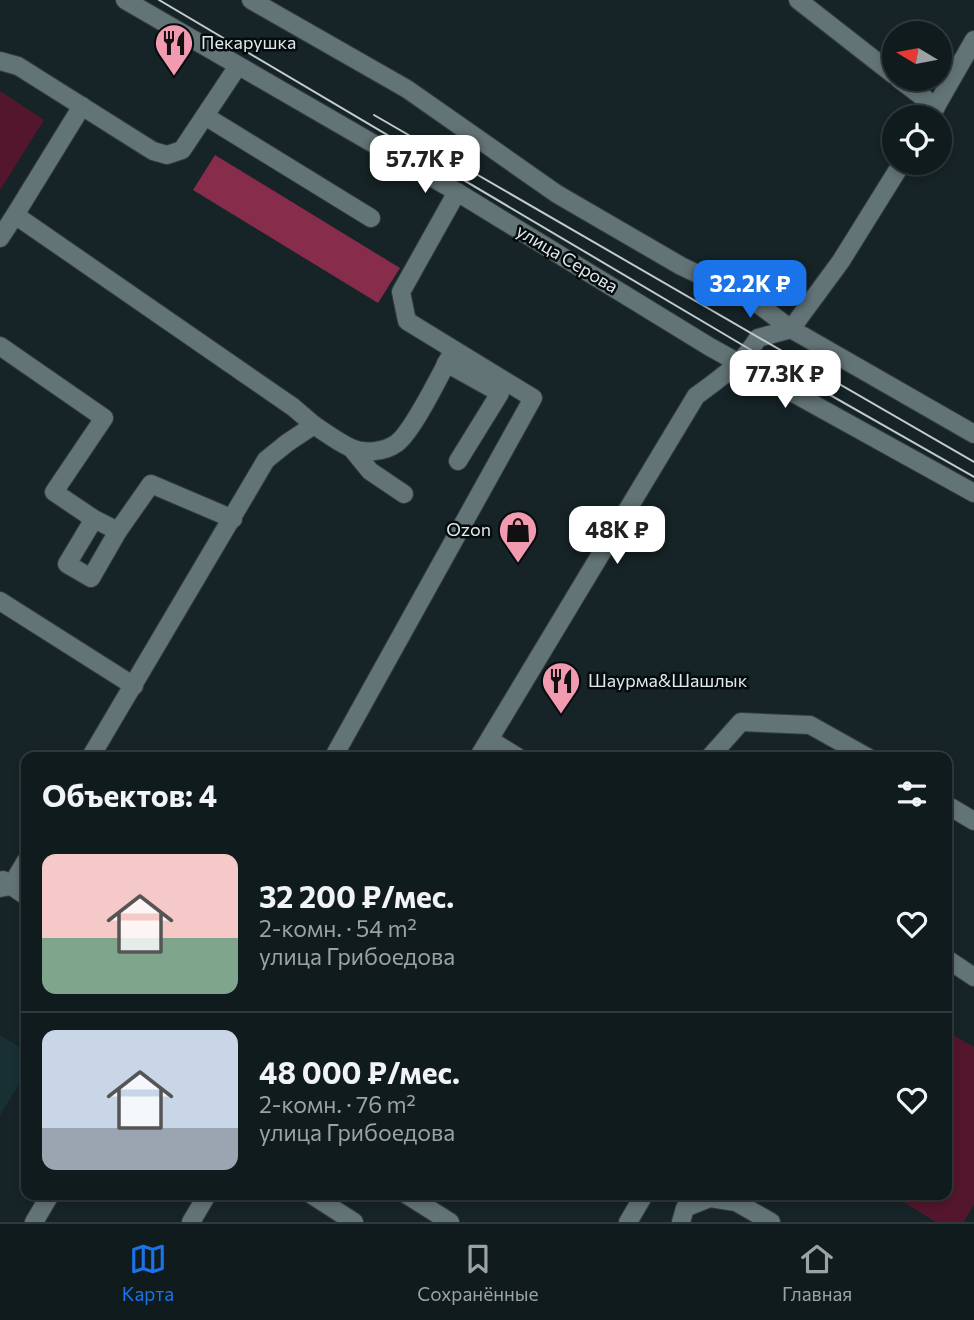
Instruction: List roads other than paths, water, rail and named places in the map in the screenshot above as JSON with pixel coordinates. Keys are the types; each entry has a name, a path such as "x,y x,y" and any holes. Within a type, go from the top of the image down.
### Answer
{"street":[{"name":"улица Серова","path":"125,0 457,192 710,347 740,361 974,494"},
{"path":"251,0 407,89 557,194 681,266 754,301 791,328 974,434"},
{"path":"799,0 882,66"},
{"path":"937,105 973,44"},
{"path":"0,61 18,66 153,151 167,155 182,150 238,66"},
{"path":"911,91 926,105"},
{"path":"0,238 82,106"},
{"path":"205,116 371,218"},
{"path":"482,752 696,397 740,361 758,338 791,328 841,261 895,175"},
{"path":"457,192 401,292 407,321 450,357 500,393 458,461"},
{"path":"15,215 352,449 370,471 404,494"},
{"path":"0,346 104,418 54,492 94,519 118,531"},
{"path":"352,449 368,452 397,443 410,427 450,357"},
{"path":"336,752 533,398 450,357"},
{"path":"94,752 266,460 314,425"},
{"path":"94,519 67,564 90,578 151,484 233,519"},
{"path":"0,601 134,686"},
{"path":"714,752 741,722 810,725 858,752"},
{"path":"490,740 509,752"},
{"path":"952,808 974,821"},
{"path":"9,887 21,869"},
{"path":"952,961 974,976"},
{"path":"34,1222 47,1200"},
{"path":"191,1222 204,1200"},
{"path":"320,1200 354,1222"},
{"path":"415,1200 450,1222"},
{"path":"628,1222 640,1200"},
{"path":"680,1208 704,1200"},
{"path":"723,1200 736,1202 771,1222"}],"tram line":[{"path":"159,0 751,350 974,477"},
{"path":"374,115 974,462"}],"place":[{"name":"Пекарушка","path":"174,77"},
{"name":"Ozon","path":"518,564"},
{"name":"Шаурма&Шашлык","path":"561,715"}]}
